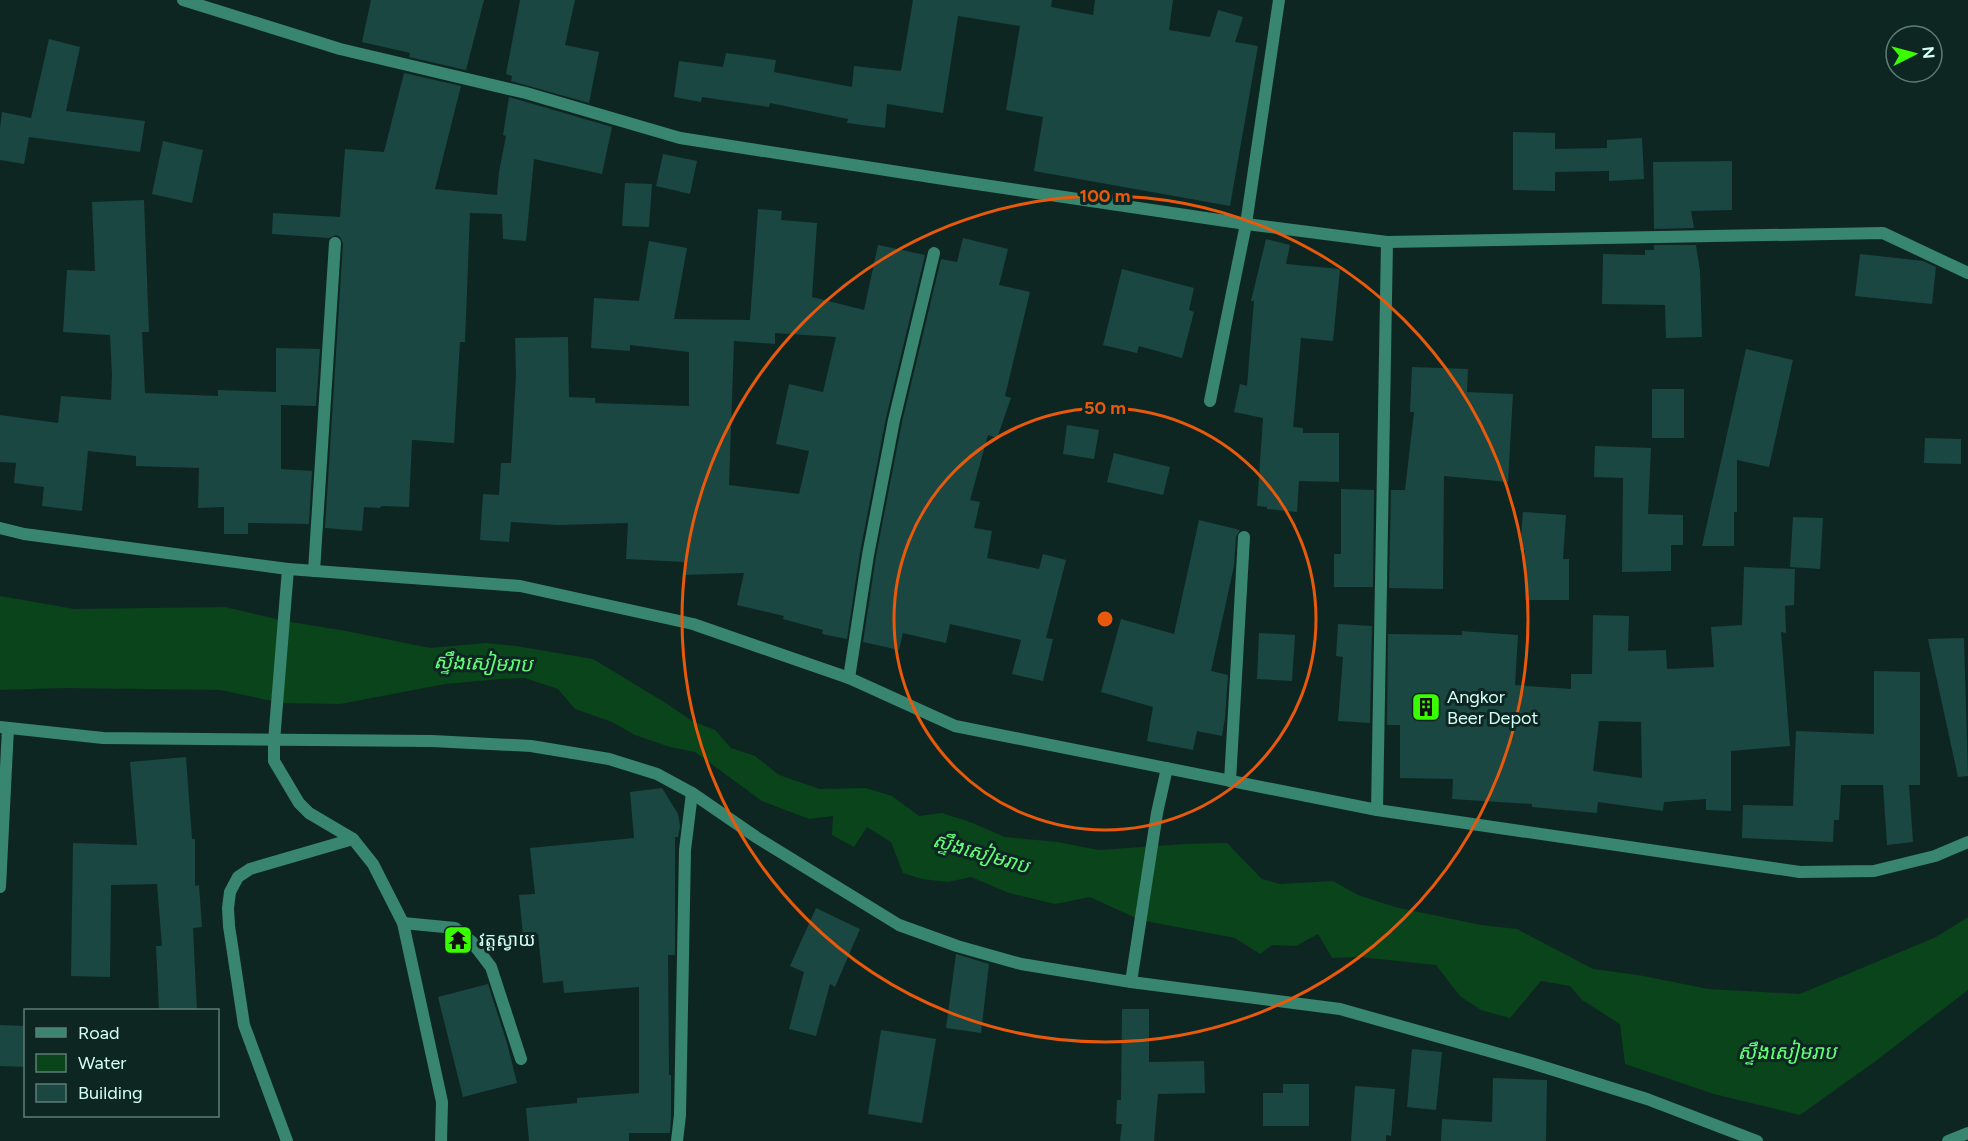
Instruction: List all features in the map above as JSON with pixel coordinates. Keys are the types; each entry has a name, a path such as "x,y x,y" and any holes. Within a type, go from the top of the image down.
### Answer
{"street":[{"path":"183,0 340,49 526,93 681,138 1246,224 1388,242 1883,233 1968,273"},
{"path":"1210,401 1246,224 1279,0"},
{"path":"1377,810 1388,242"},
{"path":"314,571 335,243"},
{"path":"849,678 868,555 894,420 934,253"},
{"path":"0,528 24,534 288,569 520,586 693,624 849,678 955,726 1377,810 1800,872 1874,871 1935,856 1968,842"},
{"path":"1230,781 1245,537"},
{"path":"288,569 274,761 298,803 309,813 352,839 373,864 403,923 442,1102 441,1141"},
{"path":"0,887 4,727 103,738 432,741 531,746 609,759 657,774 692,793 756,837 899,925 957,946 1021,964 1131,982 1340,1008 1435,1034 1647,1099 1757,1141"},
{"path":"1131,982 1157,813 1167,768"},
{"path":"677,1141 680,1115 685,850 692,793"},
{"path":"287,1141 244,1025 229,926 230,892 238,876 250,869 352,839"},
{"path":"403,923 456,928 472,942 491,966 520,1059"},
{"path":"1948,1141 1968,1133"}],"water":[{"name":"ស្ទឹងសៀមរាប","path":"0,596 74,609 225,607 285,621 430,648 486,643 593,659 692,721 715,730 731,748 755,756 779,775 820,789 866,788 892,796 919,816 942,813 1005,837 1057,842 1099,850 1227,843 1262,879 1280,884 1333,881 1358,895 1395,907 1481,925 1517,929 1593,969 1708,989 1800,994 1936,937 1968,917 1968,990 1877,1060 1800,1115 1714,1094 1625,1064 1620,1024 1582,1000 1570,986 1541,981 1510,1018 1481,1010 1460,996 1436,965 1360,957 1332,958 1318,934 1296,946 1272,945 1260,954 1235,938 1140,920 1090,897 1055,904 1009,893 971,877 948,882 922,879 903,873 891,842 867,827 854,847 832,835 833,816 809,819 762,801 695,752 670,747 635,735 612,722 575,709 558,689 525,678 445,684 340,704 282,703 220,690 65,688 0,690"}],"building":[{"path":"371,0 484,0 466,70 409,57 410,53 362,42"},
{"path":"520,0 575,0 565,45 599,52 589,103 511,81 512,76 506,74"},
{"path":"913,0 1052,0 1051,7 1093,15 1095,0 1173,0 1169,30 1210,37 1218,10 1243,17 1235,42 1258,46 1230,206 1034,171 1043,117 1006,110 1020,26 958,16 943,113 887,104 885,128 847,123 848,119 770,103 769,107 702,97 701,102 674,97 679,61 723,67 726,53 776,60 774,72 852,87 854,66 901,71"},
{"path":"49,39 80,47 66,111 145,121 140,152 29,137 24,164 0,160 2,112 31,118"},
{"path":"404,73 461,86 435,189 497,195 509,97 612,127 602,174 534,159 526,241 503,239 502,214 470,213 465,342 460,342 454,443 412,440 409,507 364,507 362,531 325,528 343,243 336,235 329,238 272,234 273,213 340,217 345,149 384,152"},
{"path":"1513,132 1555,133 1555,149 1607,148 1607,140 1642,138 1644,179 1609,181 1609,171 1555,172 1555,191 1513,190"},
{"path":"163,141 203,150 192,203 152,194"},
{"path":"663,154 697,161 690,194 656,186"},
{"path":"1732,161 1732,210 1691,211 1694,228 1654,229 1653,162"},
{"path":"625,183 652,184 649,227 622,226"},
{"path":"144,200 149,332 142,332 145,393 218,396 218,390 276,392 276,348 320,349 316,406 281,405 281,469 312,471 309,524 248,523 248,534 224,534 224,507 198,508 199,468 136,466 136,456 88,451 82,511 42,506 44,487 14,483 16,463 0,462 0,415 58,423 61,396 111,400 110,335 63,332 67,270 95,271 92,202"},
{"path":"758,209 782,211 781,220 817,223 812,297 864,310 878,245 925,255 886,418 860,553 847,639 822,634 823,630 783,619 784,616 737,605 744,573 685,575 684,562 626,559 628,523 558,525 511,522 509,542 480,540 483,494 499,495 501,463 511,463 516,375 515,338 568,337 569,397 595,398 595,403 689,406 689,352 630,345 630,351 591,348 594,298 639,301 649,241 687,248 674,319 750,320","holes":["775,333 836,337 823,392 789,384 776,444 809,451 799,494 729,485 734,341 775,344"]},
{"path":"963,238 1008,249 999,285 1030,292 1005,396 1011,398 997,438 988,435 970,500 980,502 974,528 992,531 987,558 1039,569 1043,554 1066,560 1046,638 1053,639 1043,681 1012,674 1021,640 950,624 946,643 903,633 899,650 863,642 876,556 902,422 941,259 957,262"},
{"path":"1266,239 1290,245 1286,264 1340,269 1333,341 1301,338 1293,427 1303,428 1303,433 1339,433 1339,482 1299,481 1297,512 1257,506 1263,418 1234,412 1240,384 1247,386 1254,301 1251,301"},
{"path":"1654,245 1696,245 1700,271 1702,337 1666,338 1665,305 1602,304 1603,254 1645,255 1645,250 1654,250"},
{"path":"1860,254 1923,261 1936,267 1932,304 1855,296"},
{"path":"1122,269 1194,288 1189,310 1194,312 1182,358 1139,346 1137,353 1103,345"},
{"path":"1746,349 1793,360 1769,467 1737,460 1737,512 1734,512 1734,546 1702,546"},
{"path":"1412,367 1468,369 1467,392 1513,394 1508,482 1444,476 1443,589 1389,588 1391,490 1405,490 1414,412 1410,412"},
{"path":"1652,389 1684,389 1684,438 1652,438"},
{"path":"1067,425 1099,430 1094,459 1063,454"},
{"path":"1925,438 1961,439 1961,464 1924,463"},
{"path":"1595,446 1651,448 1648,514 1683,515 1683,545 1671,545 1671,571 1622,572 1623,478 1594,477"},
{"path":"1114,453 1170,467 1163,495 1107,482"},
{"path":"1341,489 1374,490 1373,587 1334,587 1334,554 1341,554"},
{"path":"1523,512 1566,515 1563,559 1569,559 1569,600 1525,600 1525,550 1520,550"},
{"path":"1793,517 1823,518 1820,569 1790,567"},
{"path":"1199,520 1240,530 1236,537 1234,566 1211,671 1228,675 1222,736 1197,731 1193,750 1147,741 1153,707 1101,692 1121,619 1174,634"},
{"path":"1744,567 1795,569 1794,605 1785,606 1786,633 1781,632 1790,746 1731,751 1731,811 1706,810 1706,799 1664,802 1663,811 1598,802 1597,813 1532,807 1532,804 1452,799 1453,779 1400,778 1400,725 1387,725 1388,634 1462,635 1462,631 1518,635 1515,685 1571,689 1571,674 1592,674 1593,615 1629,616 1628,651 1666,650 1667,669 1714,667 1711,627 1742,625","holes":["1599,721 1641,722 1642,778 1593,771"]},
{"path":"1338,624 1372,626 1370,723 1338,721 1343,657 1336,656"},
{"path":"1259,633 1295,635 1292,681 1257,679"},
{"path":"1964,638 1968,776 1958,777 1928,639"},
{"path":"1874,671 1920,672 1920,785 1909,785 1913,842 1887,845 1883,785 1841,785 1839,820 1834,820 1833,842 1742,838 1743,805 1793,806 1796,731 1874,734"},
{"path":"186,757 192,839 195,839 195,886 199,885 202,927 193,928 197,1009 159,1009 156,946 162,946 157,884 111,885 110,977 71,976 73,843 137,845 130,762"},
{"path":"662,788 678,814 680,826 678,837 675,837 675,955 668,955 670,1133 629,1133 629,1141 529,1141 526,1108 577,1103 577,1098 639,1093 639,987 564,993 563,981 543,983 538,934 523,936 519,895 535,894 530,848 634,838 630,792"},
{"path":"816,908 860,929 835,987 830,984 816,1036 789,1029 804,972 790,966"},
{"path":"956,954 989,964 981,1033 946,1028"},
{"path":"488,984 517,1083 463,1097 438,997"},
{"path":"1122,1009 1149,1009 1149,1062 1204,1061 1205,1093 1158,1094 1154,1141 1120,1141 1122,1124 1116,1124 1117,1100 1121,1100"},
{"path":"0,1025 24,1026 24,1067 0,1066"},
{"path":"881,1030 936,1039 922,1123 868,1114"},
{"path":"1412,1049 1442,1052 1436,1110 1407,1107"},
{"path":"1493,1078 1547,1080 1546,1141 1441,1141 1442,1119 1492,1122"},
{"path":"1283,1084 1309,1084 1309,1126 1263,1126 1263,1093 1283,1093"},
{"path":"1355,1086 1395,1089 1391,1136 1386,1135 1386,1141 1351,1141"}],"place":[{"name":"Angkor Beer Depot","path":"1426,707"},
{"name":"វត្តស្វាយ","path":"458,940"}]}
